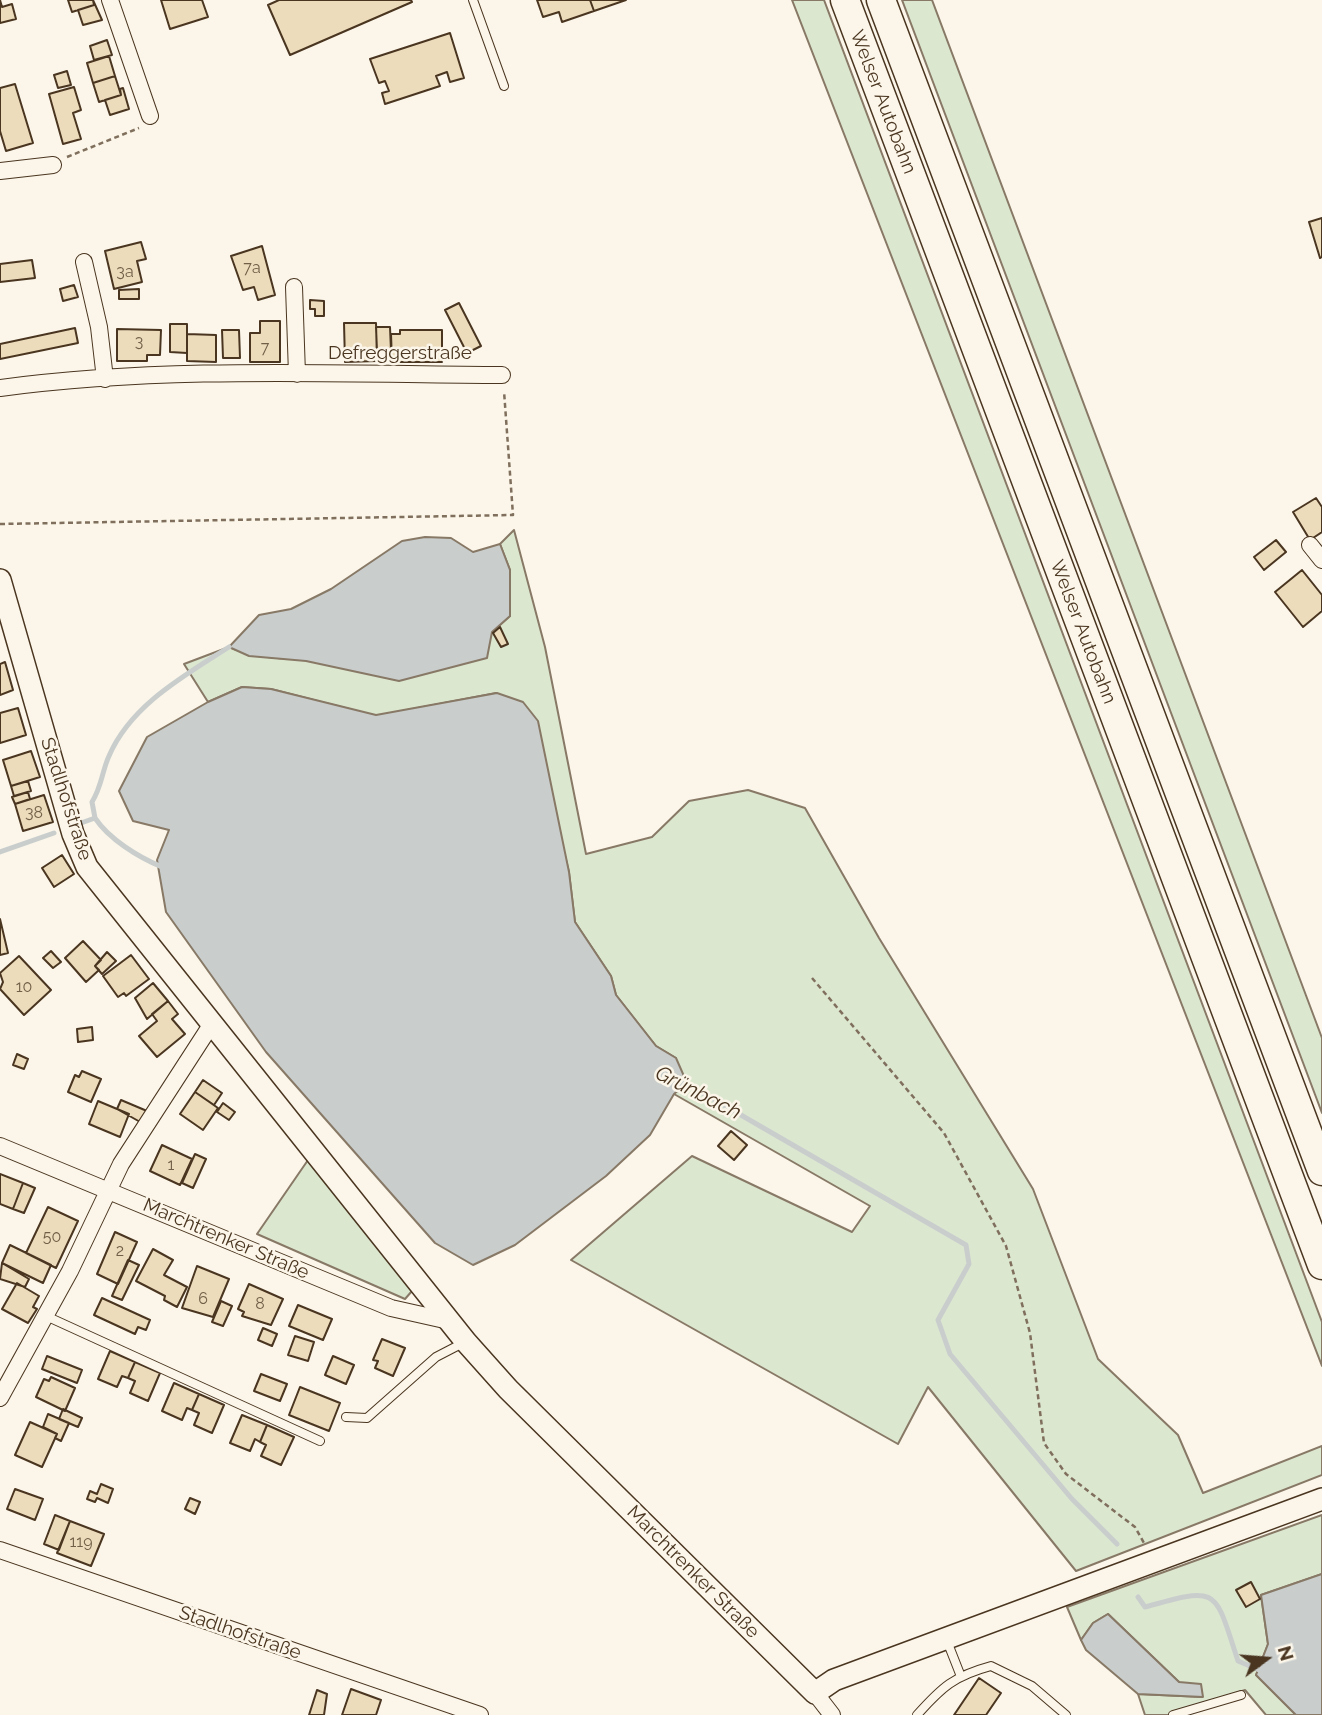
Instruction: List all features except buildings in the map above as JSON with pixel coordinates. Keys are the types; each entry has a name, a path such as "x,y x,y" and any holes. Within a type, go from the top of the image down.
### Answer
{"highway":[{"name":"Welser Autobahn","path":"845,0 1322,1265"},
{"name":"Welser Autobahn","path":"881,0 1322,1171"}],"street":[{"path":"110,0 150,116"},
{"path":"0,171 53,165"},
{"path":"84,262 99,327 105,379"},
{"path":"294,287 297,374"},
{"name":"Defreggerstraße","path":"0,388 105,379 297,374 502,375"},
{"path":"1310,545 1322,560"},
{"name":"Stadlhofstraße","path":"0,580 71,827 86,867 213,1022 449,1321"},
{"path":"0,1398 46,1316 121,1164 213,1022"},
{"name":"Marchtrenker Straße","path":"0,1146 391,1308 449,1321 508,1389 815,1693"},
{"path":"832,1715 815,1693 834,1680 1322,1499"},
{"name":"Stadlhofstraße","path":"0,1549 480,1715"}],"lane":[{"path":"474,0 504,86"},
{"path":"46,1316 320,1441"},
{"path":"346,1417 367,1418 436,1357 466,1342"},
{"path":"946,1638 960,1674"},
{"path":"917,1715 941,1688 960,1674 991,1666 1032,1686 1066,1715"},
{"path":"1172,1715 1241,1695"}],"path":[{"path":"53,165 58,160 138,128 150,116"},
{"path":"0,524 513,515 502,375"},
{"path":"812,978 944,1133 1006,1246 1030,1334 1044,1443 1066,1474 1135,1527 1155,1561"}],"green space":[{"path":"792,0 824,0 1322,1322 1322,1366"},
{"path":"902,0 932,0 1322,1038 1322,1113"},
{"path":"514,530 545,647 586,854 652,837 689,801 748,790 805,808 879,938 1033,1189 1098,1359 1178,1435 1203,1493 1322,1446 1322,1475 1076,1571 928,1387 898,1444 571,1260 692,1156 852,1232 870,1206 674,1094 676,1058 656,1046 616,995 611,976 575,922 569,872 554,811 496,693 376,716 271,689 242,687 208,702 184,664 229,647 257,655 288,659 322,658 394,650 492,632 510,616 510,570 500,544"},
{"path":"308,1160 412,1291 405,1299 257,1234"},
{"path":"1322,1515 1322,1574 1261,1595 1268,1644 1256,1675 1296,1715 1266,1715 1245,1690 1169,1715 1145,1715 1138,1694 1202,1697 1179,1682 1108,1614 1093,1623 1081,1640 1067,1607"}],"shaded area":[{"path":"425,537 451,538 473,552 500,544 510,570 510,616 492,632 487,658 399,681 306,661 249,656 229,647 259,615 291,609 331,589 402,541"},
{"path":"242,687 271,689 376,715 497,693 523,702 538,721 569,872 575,922 611,976 616,995 656,1046 676,1058 687,1083 674,1094 650,1135 606,1176 515,1245 473,1265 435,1243 266,1052 166,912 157,860 169,830 133,821 119,791 147,737 208,702"},
{"path":"1322,1574 1322,1715 1296,1715 1256,1675 1268,1644 1261,1595"},
{"path":"1108,1614 1179,1682 1201,1684 1203,1697 1138,1694 1086,1650 1081,1640 1093,1623"}],"waterway":[{"path":"95,818 92,802 107,762 131,722 160,693 229,647"},
{"name":"Grünbach","path":"81,823 95,818 125,847 162,867"},
{"name":"Grünbach","path":"0,852 54,833"},
{"name":"Grünbach","path":"682,1081 966,1245 969,1264 938,1320 950,1354 1072,1499 1117,1544"},
{"name":"Grünbach","path":"1138,1597 1145,1607 1188,1596 1211,1599 1224,1619 1238,1661 1264,1672"}]}
